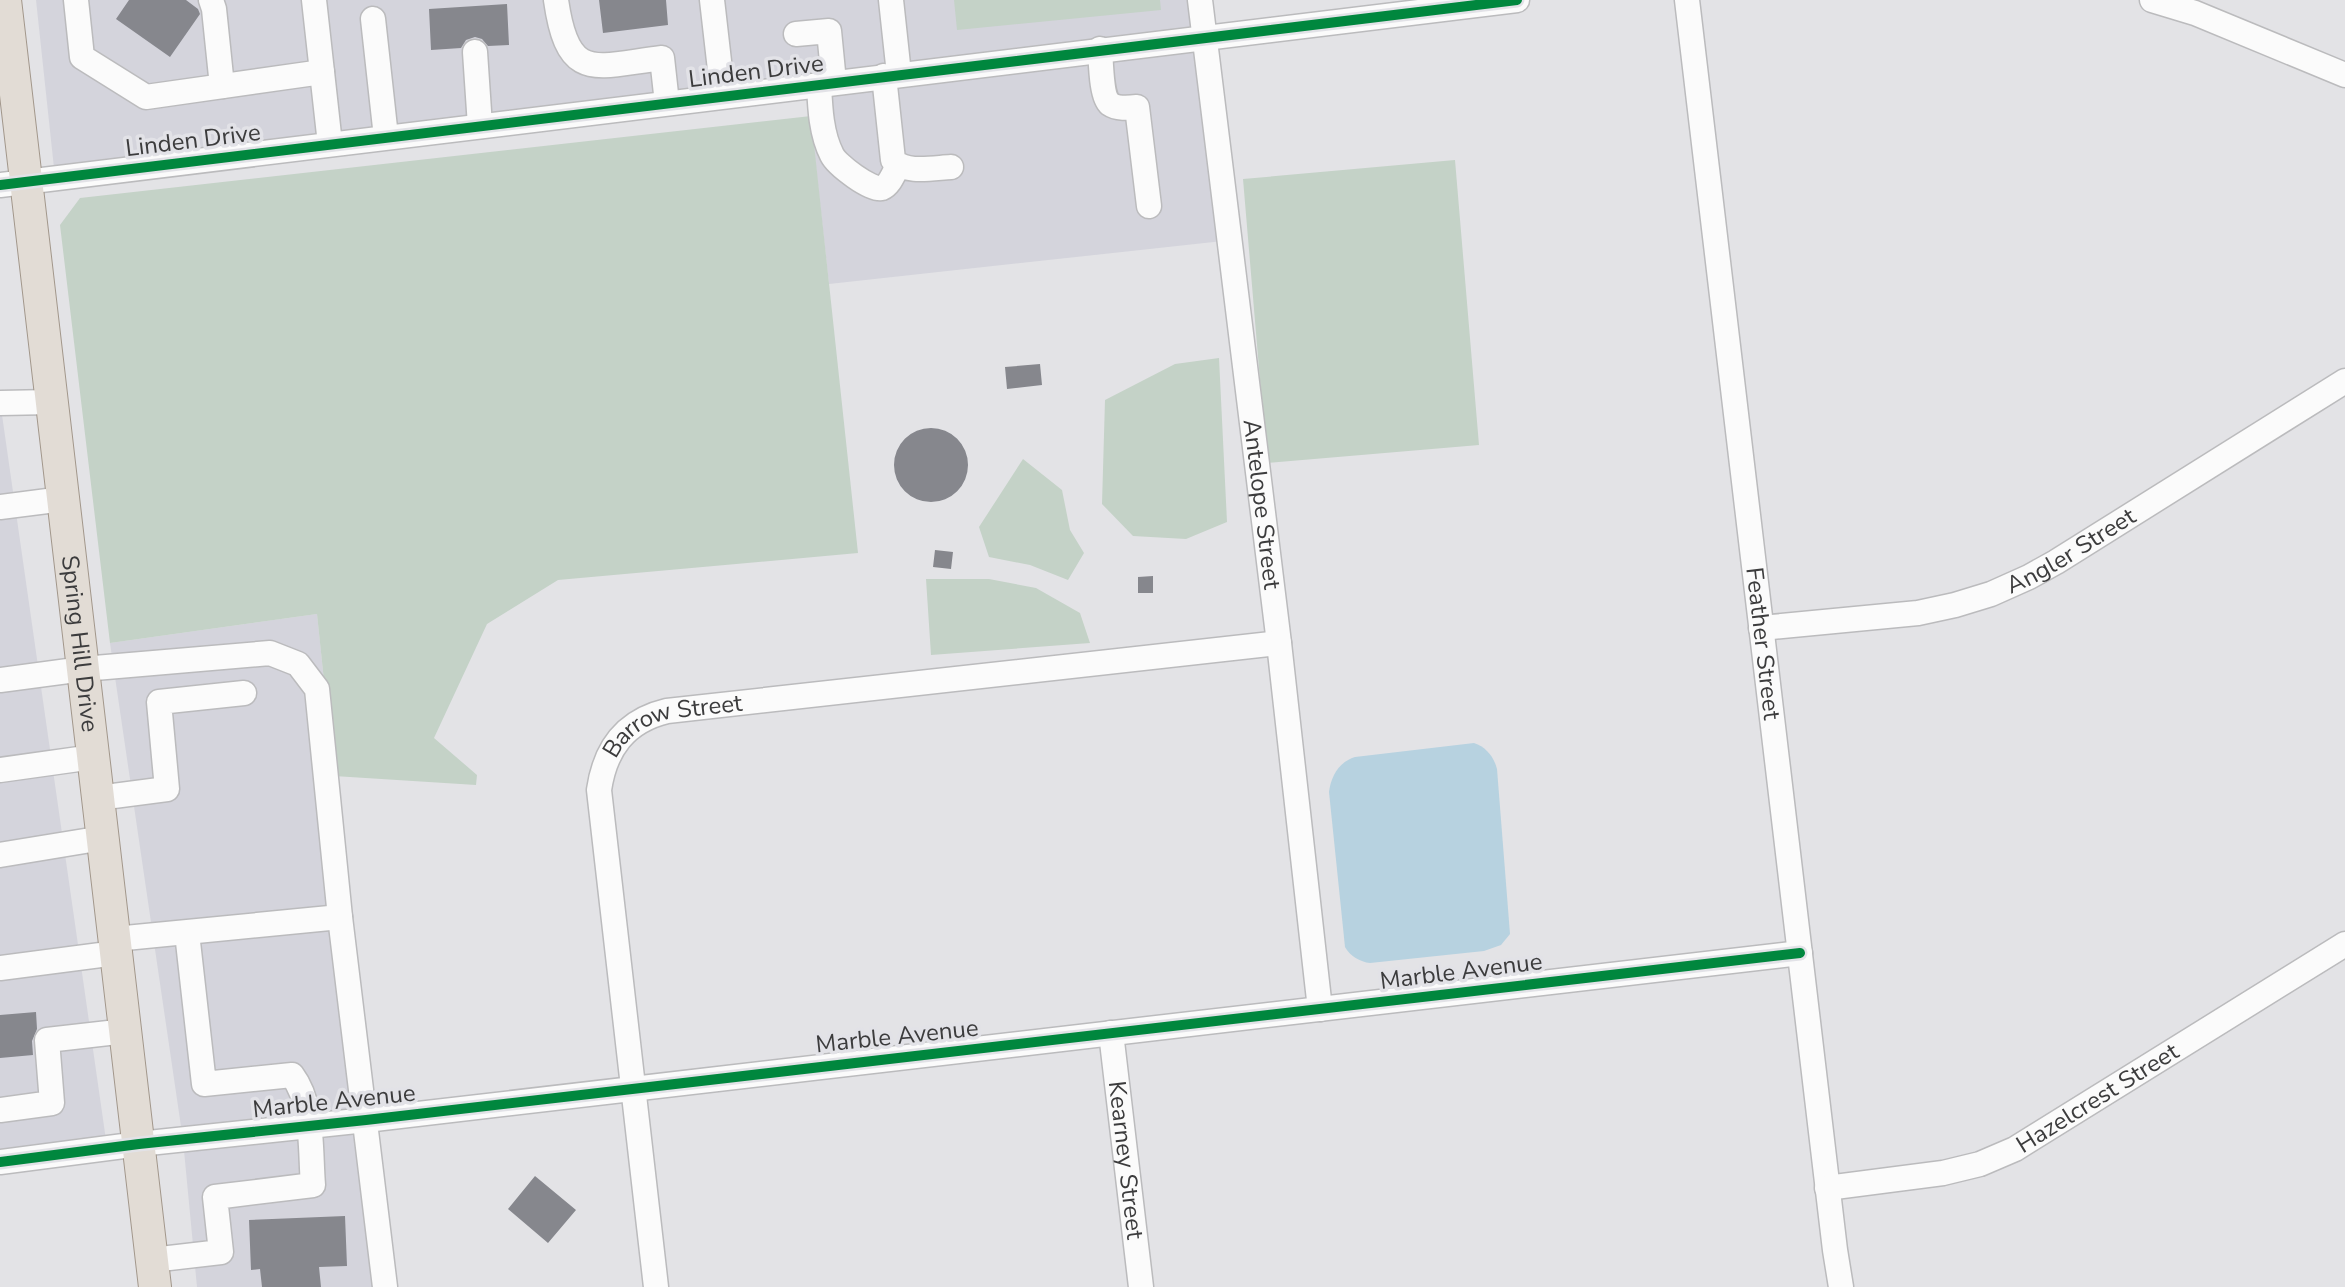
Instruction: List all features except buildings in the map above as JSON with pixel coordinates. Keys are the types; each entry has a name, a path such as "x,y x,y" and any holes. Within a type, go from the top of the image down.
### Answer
{"main road":[{"name":"Spring Hill Drive","path":"4,17 13,183 52,402 154,1273"}],"street":[{"path":"76,0 82,57 146,97 322,72"},
{"path":"211,0 222,86"},
{"path":"314,0 330,144"},
{"path":"556,0 560,26 573,55 583,63 594,66 662,58 667,103"},
{"path":"712,0 723,96"},
{"path":"891,0 893,160 898,166 908,168 951,167"},
{"name":"Antelope Street","path":"1200,0 1279,643 1320,1009"},
{"name":"Linden Drive","path":"13,183 1517,0"},
{"name":"Feather Street","path":"1687,0 1827,1188 1841,1287"},
{"path":"2152,0 2195,13 2345,75"},
{"path":"373,19 387,137"},
{"path":"796,34 829,31 826,83 820,112 833,157 845,169 874,188 887,184 898,166"},
{"path":"1100,49 1105,98 1111,105 1122,108 1137,107 1149,206"},
{"path":"475,52 480,126"},
{"name":"Angler Street","path":"1761,628 1918,613 1991,594 2056,562 2345,381"},
{"path":"0,403 52,402"},
{"path":"0,507 63,499"},
{"name":"Barrow Street","path":"656,1287 599,790 602,770 610,751 624,732 641,720 667,711 1279,643"},
{"path":"0,680 270,653 298,664 317,690 340,917 385,1287"},
{"path":"98,798 167,789 159,702 244,693"},
{"path":"0,770 93,757"},
{"path":"0,855 103,838"},
{"path":"0,968 187,933 340,917"},
{"path":"154,1273 221,1252 215,1197 313,1185 309,1124 302,1087 292,1075 204,1084 187,933"},
{"name":"Hazelcrest Street","path":"1827,1188 1943,1173 1980,1164 2015,1149 2345,944"},
{"name":"Marble Avenue","path":"0,1162 309,1124 1800,953"},
{"path":"0,1110 52,1103 47,1040 125,1031"},
{"name":"Kearney Street","path":"1111,1033 1140,1287"}],"shaded area":[{"path":"36,0 1206,0 1208,26 54,168"},
{"path":"954,0 1160,0 1161,10 957,30"},
{"path":"1210,46 1232,240 829,284 808,95"},
{"path":"811,116 858,553 558,580 487,624 434,738 477,775 476,785 334,776 317,614 110,643 60,225 80,198"},
{"path":"1455,160 1479,445 1267,463 1243,179"},
{"path":"1219,358 1227,522 1186,539 1133,536 1102,504 1105,400 1175,364"},
{"path":"0,401 107,1147 0,1156"},
{"path":"1023,459 1062,490 1070,530 1084,553 1068,580 1030,565 989,557 979,527"},
{"path":"926,579 989,579 1036,588 1080,613 1090,643 931,655"},
{"path":"317,614 334,776 397,1287 197,1287 183,1140 110,643"}],"water":[{"path":"1474,743 1489,753 1497,769 1510,934 1501,945 1484,951 1370,963 1359,960 1345,947 1329,792 1334,775 1344,762 1355,757"}],"cycle path":[{"path":"0,185 1517,0"},
{"path":"0,1162 1800,953"}]}
